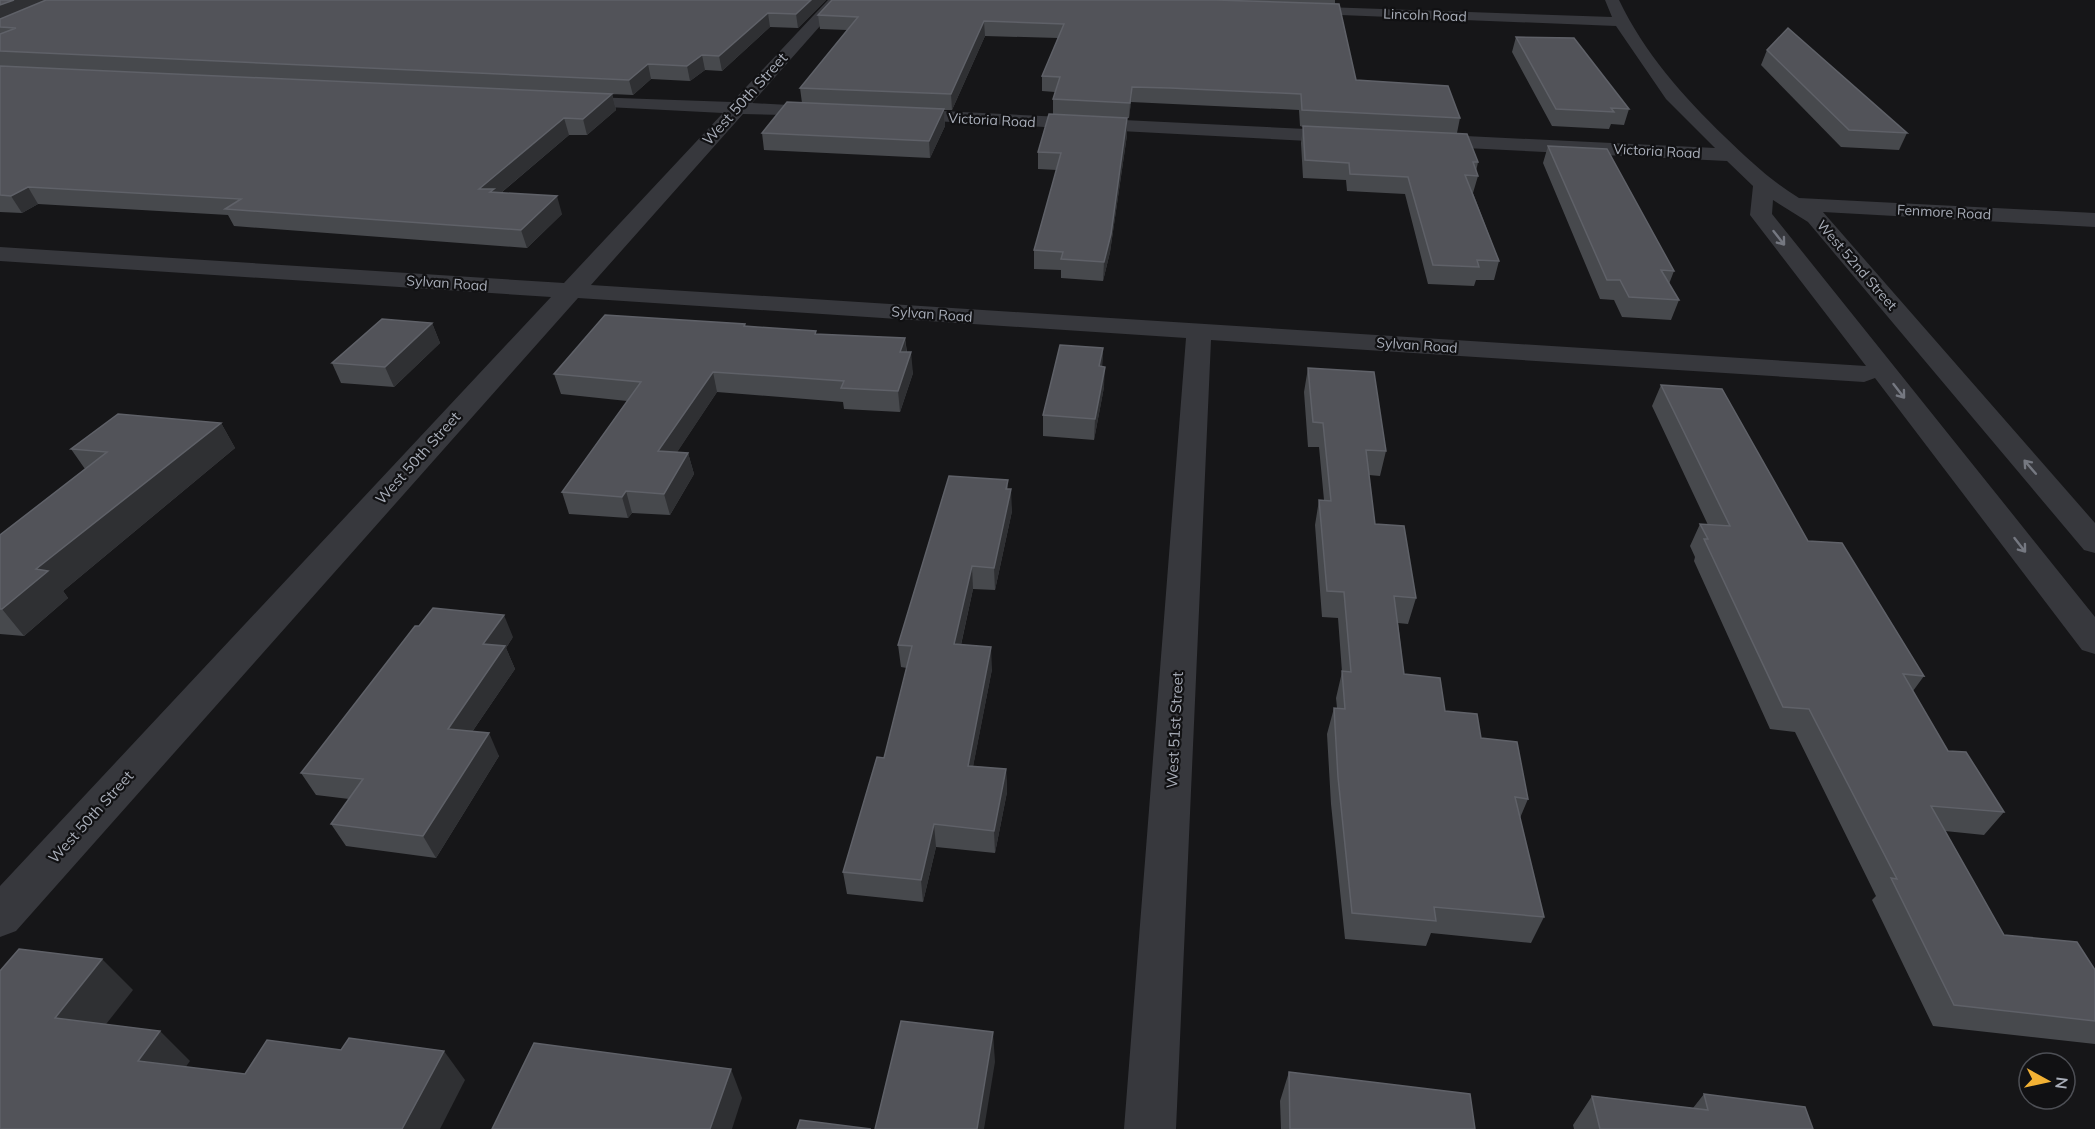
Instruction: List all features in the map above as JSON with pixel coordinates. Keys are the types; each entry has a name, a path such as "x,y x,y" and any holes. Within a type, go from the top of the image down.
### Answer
{"street":[{"name":"West 50th Street","path":"0,916 836,0"},
{"name":"West 52nd Street","path":"1612,0 1622,22 1672,95 1763,186 1816,217 2095,543"},
{"name":"Lincoln Road","path":"1275,10 1622,22"},
{"path":"547,99 845,113"},
{"name":"Victoria Road","path":"881,114 1360,137"},
{"name":"Victoria Road","path":"1408,140 1732,155"},
{"path":"1763,186 1761,215 2095,641"},
{"name":"Fenmore Road","path":"1794,204 2095,220"},
{"name":"Sylvan Road","path":"3,256 1864,374"},
{"name":"West 51st Street","path":"1150,1129 1199,331"}],"building":[{"path":"0,0 14,0 0,5"},
{"path":"46,0 811,0 796,14 768,13 719,56 702,55 687,66 648,64 629,80 0,51 0,34 16,28 0,27 0,19"},
{"path":"832,0 1216,0 1339,4 1356,80 1448,86 1460,118 1302,110 1301,94 1132,87 1130,103 1053,99 1060,77 1042,76 1064,24 984,21 951,94 800,88 858,17 818,15"},
{"path":"1788,28 1907,133 1849,130 1767,50"},
{"path":"1516,37 1574,38 1629,109 1611,108 1614,112 1556,109"},
{"path":"0,66 612,94 583,119 564,118 479,189 494,189 490,192 557,196 521,230 225,209 241,199 28,187 11,196 0,195"},
{"path":"787,102 944,109 929,141 762,133"},
{"path":"1049,114 1127,118 1111,234 1104,262 1061,259 1063,252 1034,250 1061,153 1038,152"},
{"path":"1303,126 1467,134 1478,162 1473,162 1478,176 1465,175 1499,261 1477,260 1479,267 1433,265 1408,177 1350,174 1349,163 1305,160"},
{"path":"1548,146 1607,149 1674,271 1661,270 1679,300 1629,297 1620,280 1607,280"},
{"path":"605,315 745,324 744,326 816,331 815,334 905,338 900,352 911,352 898,391 841,388 844,381 713,372 658,451 688,453 664,494 626,491 622,497 562,492 641,382 554,374"},
{"path":"382,319 432,323 385,367 332,363"},
{"path":"1060,345 1103,348 1099,366 1105,367 1095,419 1043,415"},
{"path":"1308,368 1374,372 1386,451 1366,450 1375,524 1404,526 1416,598 1394,596 1404,674 1440,678 1445,711 1477,714 1481,738 1517,742 1528,799 1515,797 1544,917 1434,907 1436,921 1352,913 1338,777 1334,708 1345,709 1342,671 1351,672 1344,592 1327,591 1319,500 1331,501 1323,423 1313,422"},
{"path":"1661,385 1722,389 1808,541 1842,543 1924,676 1903,674 1948,751 1966,752 2004,812 1931,806 2004,935 2077,942 2095,970 2095,1021 1954,1005 1891,878 1897,879 1809,709 1783,707 1704,539 1708,539 1700,524 1730,526"},
{"path":"118,414 221,423 36,569 48,571 0,609 0,535 107,452 71,449"},
{"path":"949,476 1008,480 1006,489 1011,489 994,568 972,566 954,644 991,647 968,766 1006,769 994,831 934,824 921,880 843,872 877,757 884,758 912,646 898,645"},
{"path":"433,608 504,615 483,644 505,646 448,729 489,733 423,836 331,824 363,779 301,773 415,626 419,626"},
{"path":"19,949 102,959 55,1018 160,1031 138,1061 245,1074 267,1040 341,1050 349,1038 444,1051 402,1129 0,1129 0,971"},
{"path":"901,1021 993,1032 977,1129 875,1129"},
{"path":"534,1043 731,1069 710,1129 492,1129"},
{"path":"1289,1072 1470,1094 1475,1129 1290,1129"},
{"path":"1704,1094 1805,1107 1813,1129 1600,1129 1592,1096 1708,1110"},
{"path":"800,1120 871,1129 797,1129"}]}
